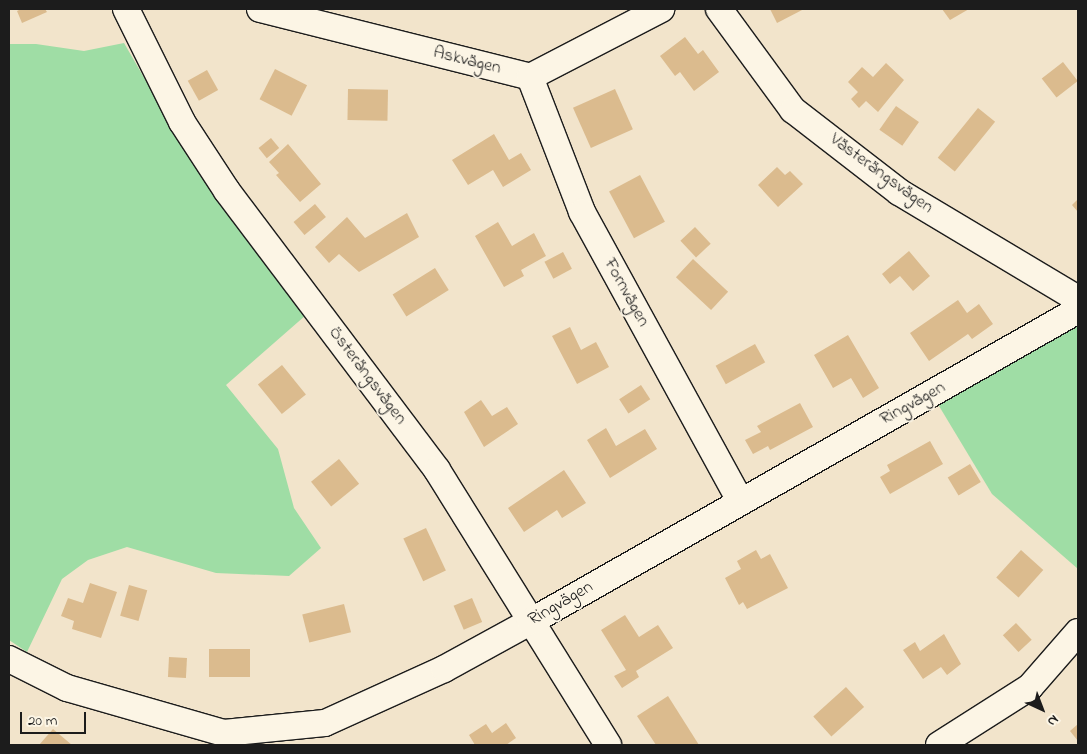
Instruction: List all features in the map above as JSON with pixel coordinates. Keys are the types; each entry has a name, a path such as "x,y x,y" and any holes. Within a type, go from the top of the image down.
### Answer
{"street":[{"name":"Österängsvägen","path":"126,9 182,122 217,176 437,470 608,745"},
{"name":"Askvägen","path":"260,9 530,77"},
{"path":"530,77 662,9"},
{"name":"Västerängsvägen","path":"719,9 793,110 899,192 1078,299"},
{"name":"Fornvägen","path":"530,77 582,212 740,501"},
{"name":"Ringvägen","path":"9,659 67,688 230,739 325,723 444,669 530,622 1078,310"},
{"path":"939,745 1030,687 1078,632"}],"green space":[{"path":"124,43 179,138 306,315 226,385 278,449 294,508 321,548 289,576 216,573 127,547 88,560 62,579 27,652 9,640 9,44 36,44 84,51"},
{"path":"1078,323 1078,569 992,494 936,401"}],"building":[{"path":"21,9 45,9 47,12 22,23 17,11"},
{"path":"770,9 804,9 777,23"},
{"path":"942,9 969,9 950,20"},
{"path":"685,37 698,54 703,50 719,72 694,91 680,72 675,76 660,56"},
{"path":"1063,62 1078,81 1056,98 1042,79"},
{"path":"886,63 904,80 878,112 866,101 859,108 851,99 858,92 848,82 862,67 873,77"},
{"path":"275,69 307,85 292,116 260,99"},
{"path":"207,70 218,90 199,101 188,81"},
{"path":"348,89 388,90 387,121 347,120"},
{"path":"615,89 633,129 591,148 573,108"},
{"path":"896,106 919,122 902,146 879,130"},
{"path":"978,108 995,122 955,172 938,158"},
{"path":"494,134 509,160 521,153 531,170 503,187 493,170 468,185 452,160"},
{"path":"271,138 279,148 267,158 259,148"},
{"path":"288,144 321,184 300,202 276,175 279,173 269,162"},
{"path":"777,167 785,175 790,171 803,184 778,207 758,185"},
{"path":"640,175 665,222 634,238 609,191"},
{"path":"1078,199 1078,212 1072,205"},
{"path":"315,204 326,217 304,235 294,222"},
{"path":"407,213 419,237 359,272 339,254 329,263 315,247 347,217 365,238"},
{"path":"498,222 512,246 534,233 546,256 521,270 524,276 504,287 475,236"},
{"path":"695,227 711,244 696,257 680,241"},
{"path":"909,251 930,276 913,291 900,276 890,284 882,274"},
{"path":"563,252 572,269 553,279 544,262"},
{"path":"693,259 728,292 711,310 676,277"},
{"path":"435,268 449,290 406,317 393,294"},
{"path":"958,300 967,313 979,304 993,324 972,339 968,334 929,361 910,333"},
{"path":"570,327 581,350 596,342 609,367 577,384 552,336"},
{"path":"848,335 879,388 863,398 851,378 833,388 814,355"},
{"path":"755,344 765,362 726,384 716,366"},
{"path":"282,365 306,395 282,414 258,385"},
{"path":"641,385 650,399 628,413 619,399"},
{"path":"481,400 492,416 507,407 518,424 484,447 464,412"},
{"path":"800,403 813,427 770,450 768,446 753,454 745,440 761,432 757,426"},
{"path":"606,428 616,446 645,429 657,449 610,478 587,440"},
{"path":"930,441 943,464 890,494 880,477 890,471 887,465"},
{"path":"339,459 359,484 331,507 311,482"},
{"path":"970,464 981,482 959,495 948,477"},
{"path":"564,470 586,503 562,518 557,510 524,532 508,508"},
{"path":"426,528 446,571 423,581 403,539"},
{"path":"756,550 761,559 770,554 788,588 747,609 743,602 739,605 725,578 741,569 737,561"},
{"path":"1021,550 1043,570 1019,598 996,577"},
{"path":"90,583 117,592 101,638 72,629 74,621 61,616 68,598 83,603"},
{"path":"129,585 147,590 138,621 120,616"},
{"path":"472,598 482,622 464,630 454,606"},
{"path":"344,604 351,632 309,643 302,614"},
{"path":"625,615 639,637 658,625 673,648 636,671 639,677 622,688 614,676 626,670 601,630"},
{"path":"1016,623 1032,640 1019,652 1003,635"},
{"path":"944,634 961,664 947,675 941,667 923,679 903,650 915,642 920,651"},
{"path":"209,649 250,649 250,677 209,677"},
{"path":"169,657 187,658 186,678 168,677"},
{"path":"846,687 864,707 831,737 813,716"},
{"path":"668,696 699,745 656,745 637,716"},
{"path":"506,723 516,738 506,745 475,745 469,735 486,724 492,733"},
{"path":"1078,724 1078,741 1070,731"},
{"path":"53,729 72,745 39,745"}]}
